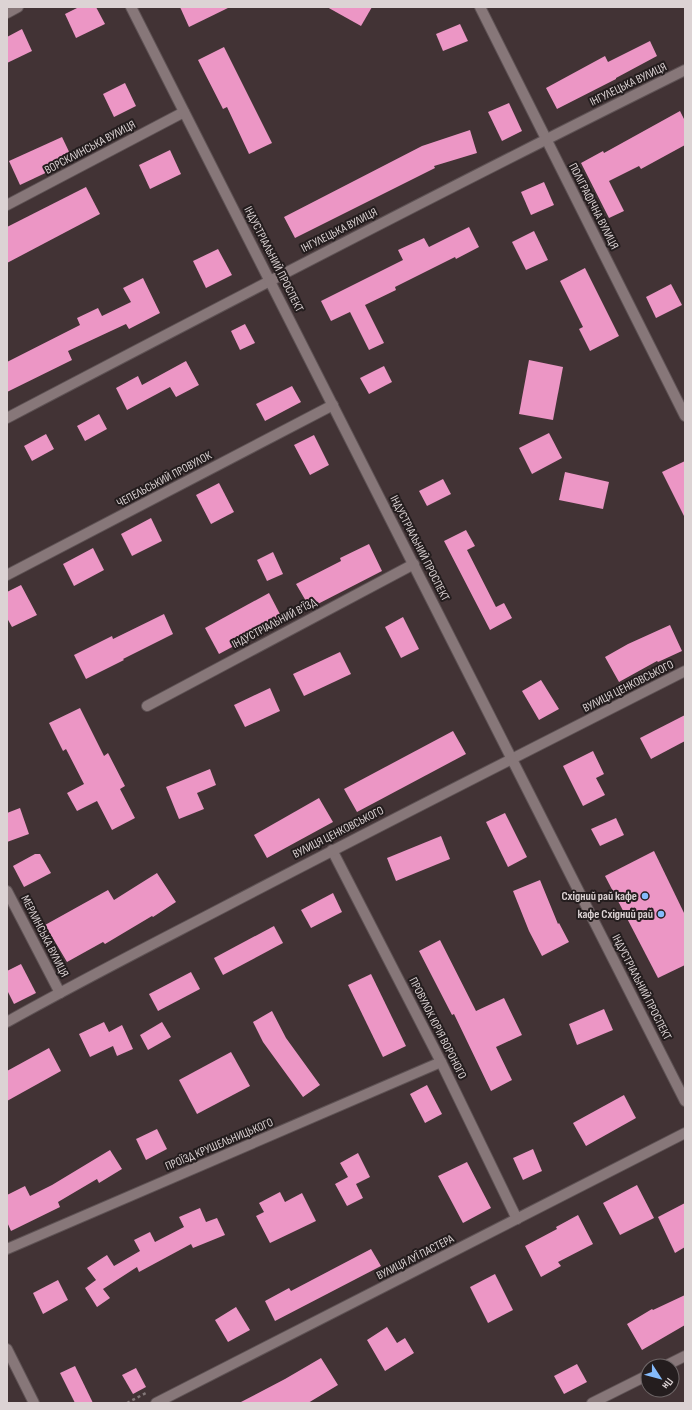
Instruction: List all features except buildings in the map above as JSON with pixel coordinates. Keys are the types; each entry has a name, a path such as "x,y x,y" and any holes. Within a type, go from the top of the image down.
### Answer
{"street":[{"path":"7,13 18,7"},
{"name":"ІНДУСТРІАЛЬНИЙ ПРОСПЕКТ","path":"131,7 685,1101"},
{"name":"ПОЛІГРАФІЧНА ВУЛИЦЯ","path":"480,7 685,416"},
{"name":"ІНГУЛЕЦЬКА ВУЛИЦЯ","path":"7,418 270,280 545,139 685,70"},
{"name":"ВОРСКЛИНСЬКА ВУЛИЦЯ","path":"7,204 184,112"},
{"name":"ЧЕПЕЛЬСЬКИЙ ПРОВУЛОК","path":"7,575 333,405"},
{"name":"ІНДУСТРІАЛЬНИЙ В’ЇЗД","path":"147,706 414,564"},
{"name":"ВУЛИЦЯ ЦЕНКОВСЬКОГО","path":"7,1022 332,850 685,671"},
{"name":"ПРОВУЛОК ЮРІЯ ВОРОНОГО","path":"332,850 441,1062 517,1219"},
{"name":"МЕРЛИНСЬКА ВУЛИЦЯ","path":"7,891 60,993"},
{"name":"ПРОЇЗД КРУШЕЛЬНИЦЬКОГО","path":"7,1249 441,1062"},
{"name":"ВУЛИЦЯ ЛУЇ ПАСТЕРА","path":"156,1403 685,1134"},
{"path":"7,1349 34,1403"},
{"path":"592,1403 640,1379"}],"place":[{"name":"Східний рай кафе","path":"645,896"},
{"name":"кафе Східний рай","path":"661,914"}]}
